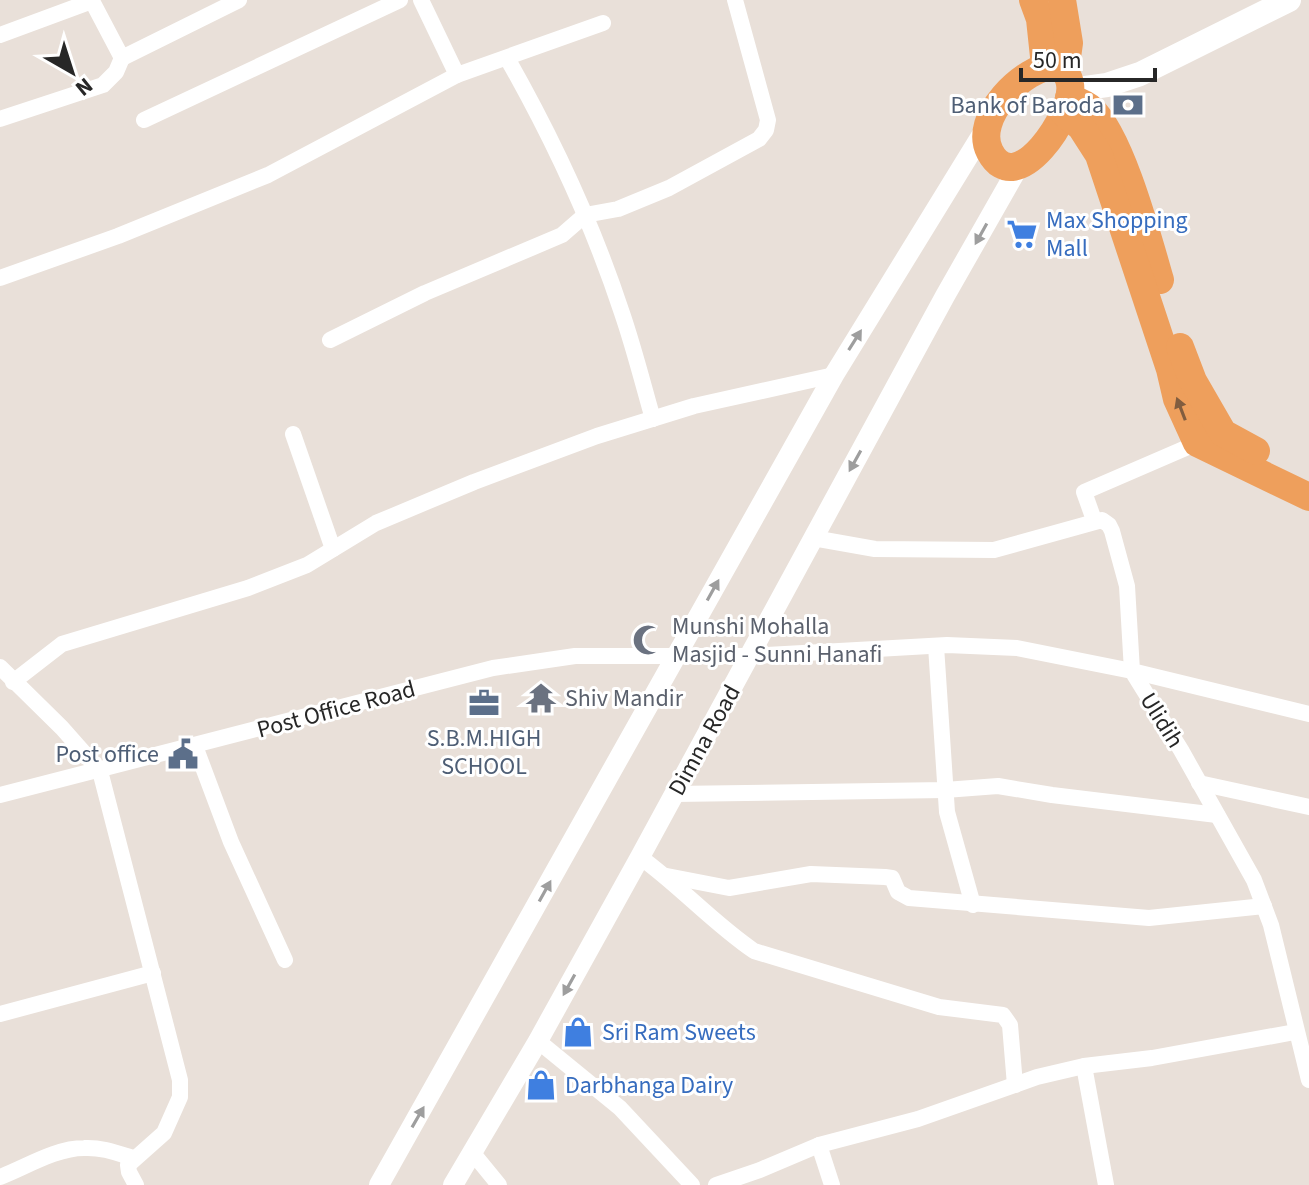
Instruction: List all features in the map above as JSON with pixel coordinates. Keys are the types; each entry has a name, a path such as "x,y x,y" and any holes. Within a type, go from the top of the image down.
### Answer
{"highway":[{"path":"1033,0 1063,88 1081,127 1099,155 1170,369 1177,399 1210,438 1309,497"},
{"path":"1062,0 1069,43 1063,88 1051,136 1033,158 1019,166 1006,167 995,160 988,149 984,131 994,111 1011,90 1028,74 1063,88"},
{"path":"1210,438 1309,479"}],"main road":[{"path":"1063,88 1107,85 1140,74 1289,0"}],"street":[{"path":"0,35 92,0 122,58"},
{"path":"0,119 103,85 116,72 122,58 239,0"},
{"path":"144,120 400,0"},
{"path":"421,0 457,75"},
{"path":"330,340 425,293 562,235 585,215 618,209 669,188 748,146 766,130 768,120 735,0"},
{"path":"0,278 118,236 268,175 457,75 603,23"},
{"path":"507,58 534,105 585,215 622,314 653,419"},
{"path":"379,1185 834,375 984,131"},
{"name":"Dimna Road","path":"453,1185 538,1041 1019,166"},
{"path":"13,682 62,644 248,588 307,565 376,523 424,501 597,436 694,406 834,375"},
{"path":"293,434 333,549"},
{"path":"1094,520 1084,492 1210,438"},
{"path":"813,538 875,549 994,550 1102,520 1109,525 1127,586 1132,671 1309,714"},
{"path":"936,646 947,812 973,905"},
{"name":"Ulidih","path":"751,656 936,646 1017,648 1132,671 1254,880 1271,925 1309,1080"},
{"name":"Post Office Road","path":"0,795 493,668 575,656 751,656"},
{"path":"0,667 62,728 100,771 180,1080 180,1097 164,1133 128,1165 136,1185"},
{"path":"195,746 231,842 285,960"},
{"path":"1199,783 1309,807"},
{"path":"674,794 945,790 998,786 1217,815"},
{"path":"640,857 667,876 754,951 939,1007 1003,1015 1010,1025 1015,1085"},
{"path":"667,876 729,888 811,874 885,877 892,878 903,897 1149,918 1264,906"},
{"path":"0,1014 153,973"},
{"path":"716,1185 819,1145 918,1119 1015,1085 1084,1066 1152,1058 1295,1032"},
{"path":"538,1041 620,1108 692,1185"},
{"path":"1084,1066 1106,1185"},
{"path":"819,1145 832,1185"},
{"path":"0,1177 59,1153 81,1148 101,1149 133,1158"},
{"path":"472,1152 499,1185"}],"place":[{"name":"Bank of Baroda","path":"1128,105"},
{"name":"Max Shopping Mall","path":"1022,234"},
{"name":"Munshi Mohalla Masjid - Sunni Hanafi","path":"648,640"},
{"name":"Shiv Mandir","path":"541,698"},
{"name":"S.B.M.HIGH SCHOOL","path":"484,703"},
{"name":"Post office","path":"183,754"},
{"name":"Sri Ram Sweets","path":"578,1032"},
{"name":"Darbhanga Dairy","path":"541,1085"}]}
